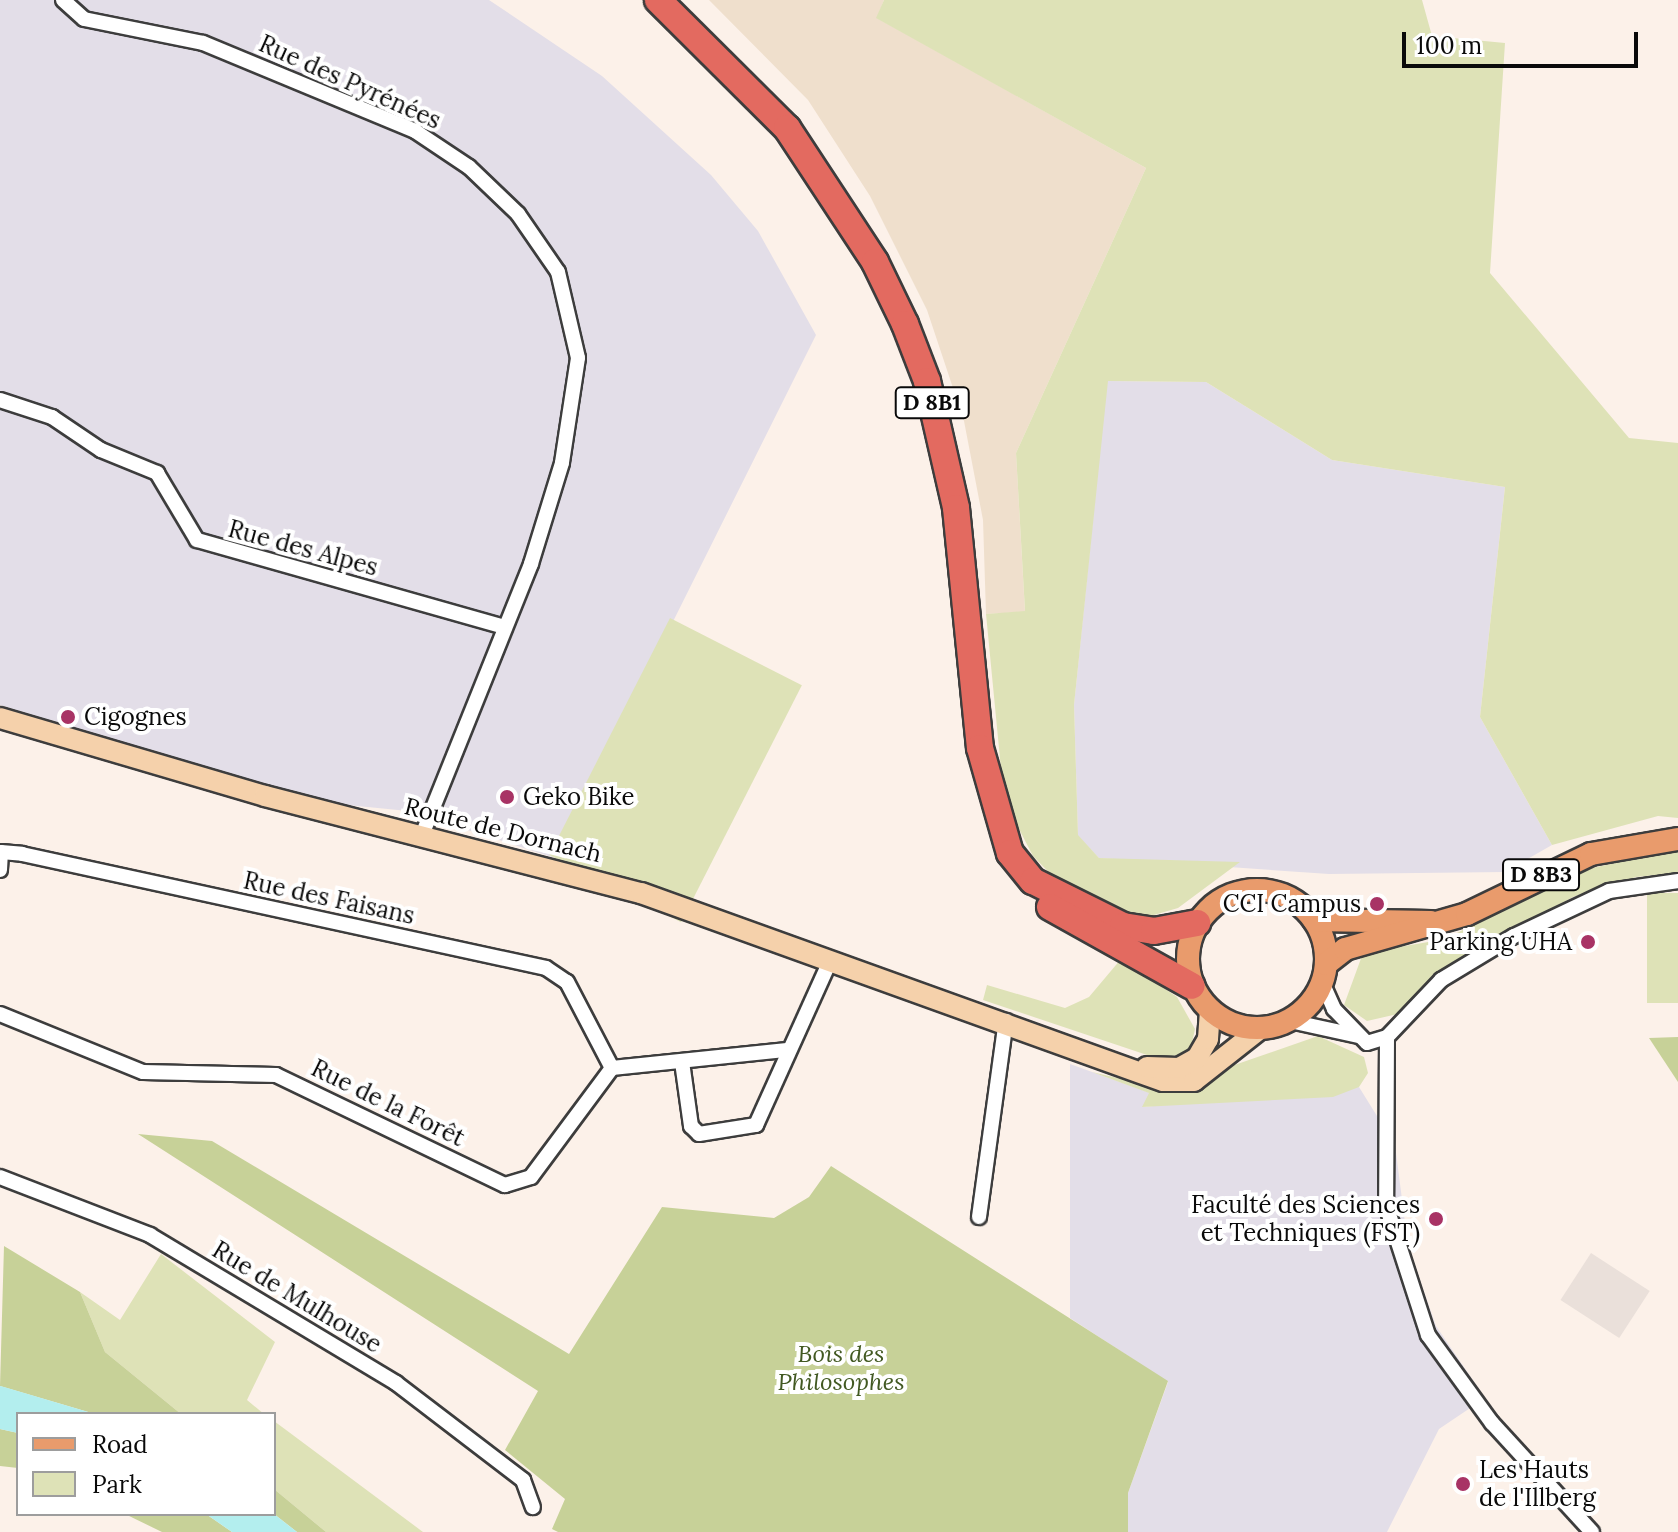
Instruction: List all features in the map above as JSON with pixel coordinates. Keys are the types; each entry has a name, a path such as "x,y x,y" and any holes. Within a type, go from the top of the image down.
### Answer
{"highway":[{"name":"D 8B1","path":"658,0 787,128 875,262 905,324 927,381 956,508 993,812 1010,853 1059,916 1192,986"},
{"name":"D 8B1","path":"1033,881 1123,926 1154,931 1197,923"}],"main road":[{"name":"Route de Dornach","path":"0,718 641,893 1115,1061"},
{"name":"D 8B3","path":"1324,973 1345,949 1467,914 1591,854 1678,839"},
{"path":"1115,1061 1182,1084 1261,1028 1290,1021 1324,973 1314,920 1294,901 1260,889 1222,899 1197,923 1187,965 1192,986 1210,1010 1261,1028"},
{"name":"D 8B3","path":"1314,920 1432,922"},
{"path":"1115,1061 1161,1070 1189,1065 1208,1039 1210,1010"}],"street":[{"name":"Rue des Pyrénées","path":"63,0 84,19 203,43 415,131 469,167 548,254 574,323 576,394 531,564 422,835"},
{"name":"Rue des Alpes","path":"0,400 52,417 157,473 197,540 505,627"},
{"name":"Rue des Faisans","path":"0,870 0,852 546,968 567,982 612,1068"},
{"path":"1290,1021 1363,1040 1387,1037 1441,980 1514,936 1609,891 1678,881"},
{"path":"682,1062 691,1126 711,1132 756,1125 787,1050 831,959"},
{"path":"1324,973 1363,1040"},
{"name":"Rue de la Forêt","path":"0,1014 143,1072 276,1075 505,1185 531,1177 612,1068"},
{"path":"979,1217 996,1018"},
{"path":"1387,1037 1383,1169 1407,1287 1448,1368 1592,1532"},
{"path":"612,1068 787,1050"},
{"name":"Rue de Mulhouse","path":"0,1177 150,1235 396,1383 523,1480 533,1507"}],"shaded area":[{"path":"0,0 489,0 602,76 711,175 758,231 816,335 555,858 408,811 317,802 0,705"},
{"path":"709,0 884,0 877,18 1146,168 1016,453 1025,612 986,614 983,520 964,421 927,310 870,196 808,100"},
{"path":"1107,381 1206,382 1332,460 1505,487 1480,717 1552,845 1505,872 1329,874 1099,858 1078,836 1074,705"},
{"path":"1070,1064 1150,1093 1143,1107 1359,1087 1395,1145 1408,1246 1436,1326 1485,1398 1439,1429 1387,1532 1128,1532 1128,1493 1168,1382 1070,1318"},
{"path":"1591,1253 1650,1291 1619,1338 1561,1300"}],"green space":[{"path":"884,0 1422,0 1432,36 1505,43 1490,273 1629,438 1678,443 1678,818 1658,816 1552,845 1480,717 1505,487 1332,460 1206,382 1108,381 1074,705 1078,835 1099,858 1240,862 1178,908 1147,917 1125,917 1065,889 1033,856 1004,800 986,614 1025,611 1016,453 1146,168 876,18"},
{"path":"670,618 802,685 681,922 549,855"},
{"path":"1678,850 1678,873 1636,877 1573,897 1441,971 1402,1013 1367,1021 1344,1005 1363,953 1446,939 1568,873"},
{"path":"1647,893 1678,893 1678,1003 1647,1003"},
{"path":"1121,959 1177,997 1195,1029 1190,1052 1159,1059 983,1000 987,985 1065,1008 1089,997"},
{"path":"1318,1036 1364,1057 1368,1073 1359,1087 1333,1097 1142,1107 1149,1093 1092,1072 1165,1089"},
{"path":"1678,1037 1678,1082 1649,1038"},
{"name":"Bois des Philosophes","path":"138,1134 212,1141 569,1354 662,1207 774,1218 809,1197 831,1166 1168,1381 1128,1493 1128,1532 558,1532 552,1529 565,1499 505,1450 538,1391"},
{"path":"4,1246 80,1292 105,1352 179,1412 88,1412 0,1386"},
{"path":"161,1254 275,1342 247,1400 262,1412 179,1412 105,1352 80,1292 120,1320"},
{"path":"276,1422 423,1532 326,1532 276,1491"},
{"path":"0,1429 16,1433 16,1468 0,1466"},
{"path":"276,1491 326,1532 297,1532 276,1516"},
{"path":"129,1516 209,1516 232,1532 162,1532"}],"water":[{"path":"0,1386 88,1412 16,1412 16,1433 0,1429"},
{"path":"209,1516 276,1516 297,1532 232,1532"}],"place":[{"name":"Cigognes","path":"68,717"},
{"name":"Geko Bike","path":"507,797"},
{"name":"CCI Campus","path":"1377,904"},
{"name":"Parking UHA","path":"1588,942"},
{"name":"Faculté des Sciences et Techniques (FST)","path":"1436,1219"},
{"name":"Les Hauts de l'Illberg","path":"1463,1484"}]}
